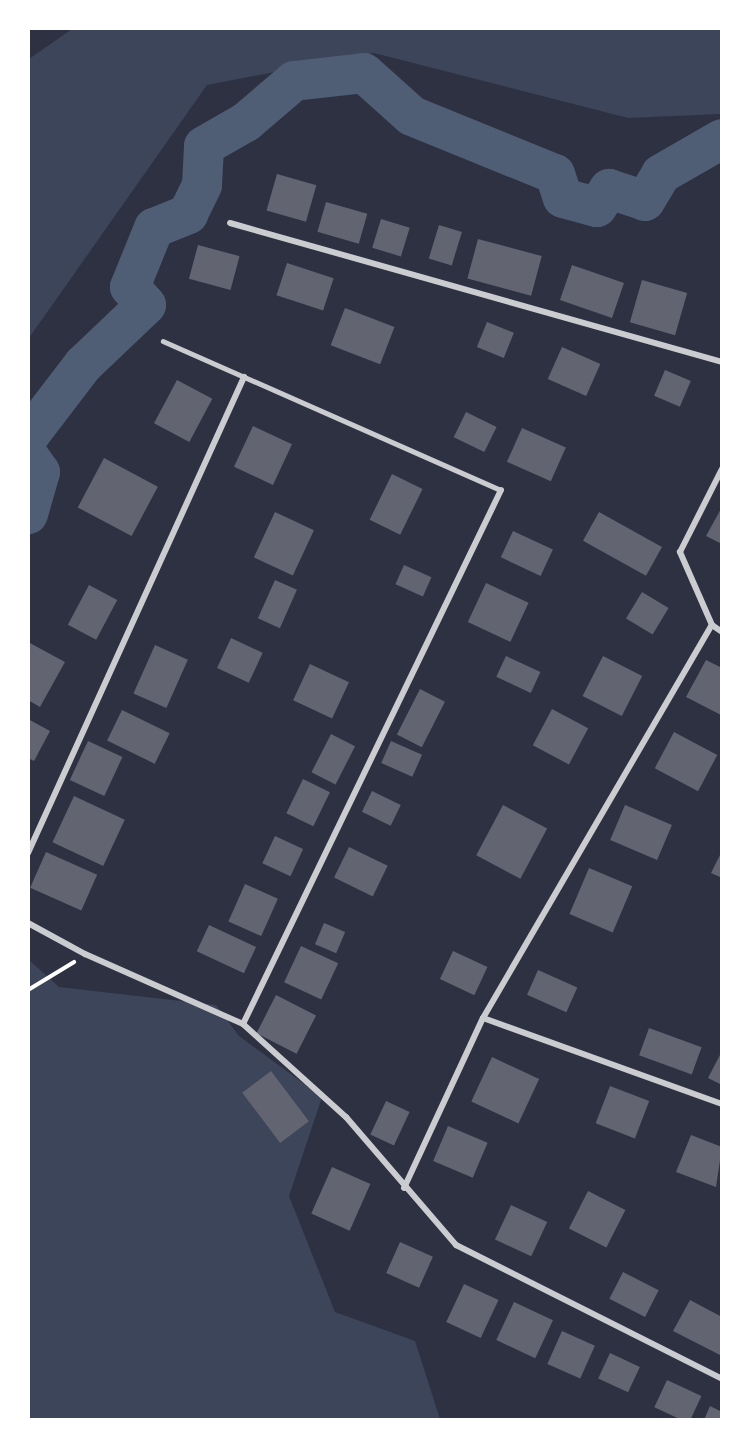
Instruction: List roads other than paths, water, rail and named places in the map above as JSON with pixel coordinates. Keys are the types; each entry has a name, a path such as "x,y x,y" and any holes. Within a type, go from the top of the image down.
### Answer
{"street":[{"path":"230,223 721,360"},
{"path":"28,853 244,377"},
{"path":"722,469 680,552 711,626 722,632"},
{"path":"243,1024 501,490"},
{"path":"404,1188 483,1018 711,626"},
{"path":"28,923 85,954 243,1024 346,1117 404,1188 456,1245 722,1379"},
{"path":"483,1018 722,1104"}],"lane":[{"path":"162,341 501,490"}],"waterway":[{"path":"28,437 83,365 146,305 130,287 154,228 188,214 202,185 204,146 246,122 294,81 364,73 412,116 555,174 563,198 597,207 609,189 645,201 661,174 722,139"},
{"path":"28,455 40,472 28,514"}]}
